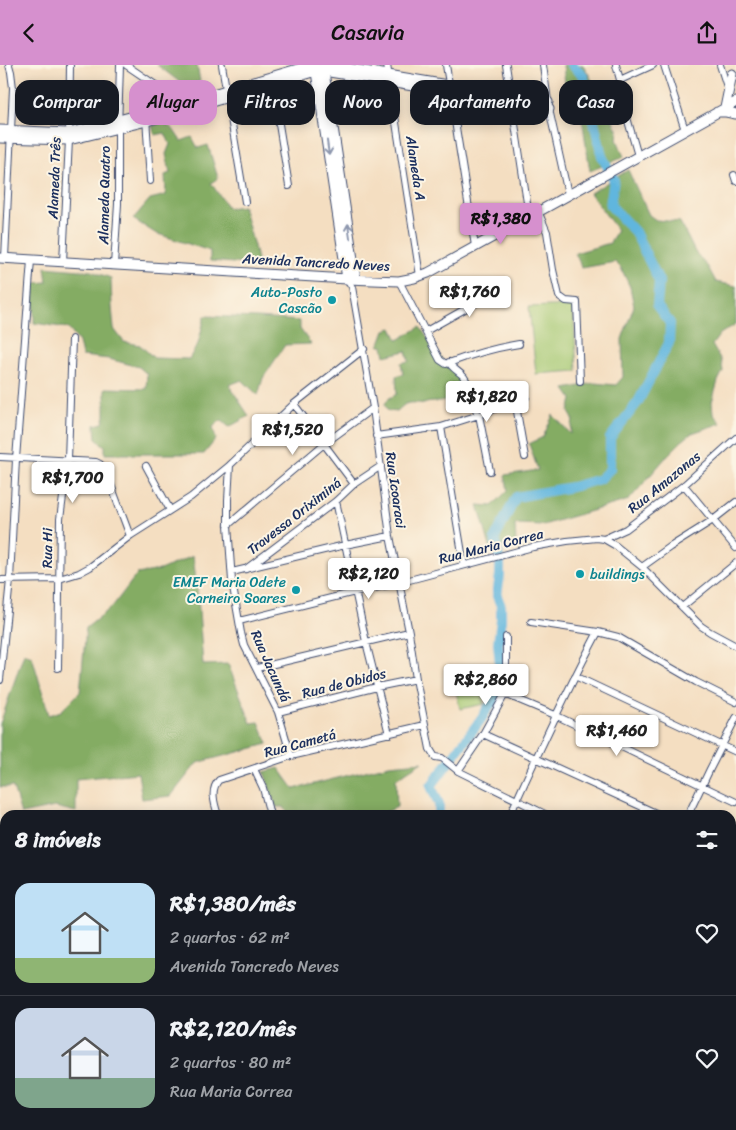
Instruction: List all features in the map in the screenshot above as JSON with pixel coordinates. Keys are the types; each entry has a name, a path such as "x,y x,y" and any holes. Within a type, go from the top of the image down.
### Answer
{"street":[{"path":"3,258 13,87 9,65"},
{"name":"Alameda Três","path":"63,262 69,137 70,65"},
{"name":"Alameda Quatro","path":"119,95 120,65"},
{"path":"126,65 147,80"},
{"path":"222,65 227,93"},
{"name":"Alameda A","path":"388,65 420,276"},
{"path":"446,65 448,80"},
{"path":"506,65 508,80"},
{"path":"543,65 545,80"},
{"path":"616,65 620,80 653,65"},
{"path":"664,65 685,130"},
{"path":"720,65 728,92"},
{"path":"729,65 736,86"},
{"path":"320,67 352,281"},
{"path":"275,80 320,67 410,82"},
{"path":"732,74 721,110 736,114"},
{"path":"217,95 227,93"},
{"path":"217,96 227,93"},
{"name":"Avenida Tancredo Neves","path":"3,258 260,273 352,281 399,281 428,273 736,102"},
{"path":"549,106 568,194"},
{"path":"0,129 11,134 69,137 118,125"},
{"name":"Alameda Quatro","path":"114,265 118,204 118,125"},
{"path":"146,125 150,181"},
{"path":"232,125 245,202"},
{"path":"279,125 289,186"},
{"path":"456,125 475,246"},
{"path":"515,125 529,216"},
{"path":"629,125 638,156"},
{"path":"0,138 11,134"},
{"path":"538,211 547,232 559,296 566,301 576,302 578,306 577,328 580,381"},
{"path":"0,680 10,580 16,459 31,261"},
{"name":"Rua Icoaraci","path":"352,281 374,408 390,536 428,743 435,757 442,758 458,771 536,810"},
{"path":"399,281 440,360 446,364 498,347 519,344"},
{"path":"426,331 504,287"},
{"name":"Rua Hi","path":"58,668 60,519 68,460 72,339"},
{"path":"0,579 59,579 79,573 90,567 130,535 191,497 230,465 294,404 364,349"},
{"path":"449,362 451,367 459,371 471,389 479,415 490,471"},
{"path":"376,436 441,427 526,397"},
{"path":"515,400 525,457"},
{"path":"294,404 354,484"},
{"path":"228,525 324,444 374,408"},
{"path":"441,427 464,565"},
{"name":"Rua Amazonas","path":"604,539 626,529 684,485 736,438"},
{"path":"0,457 96,462 105,469 130,535"},
{"name":"Rua Jacundá","path":"230,465 228,525 232,572 244,645 278,712 291,756"},
{"path":"146,466 170,511"},
{"name":"Travessa Oriximiná","path":"246,569 336,501 354,484 381,466"},
{"path":"684,485 736,548"},
{"path":"336,501 366,642 389,734"},
{"path":"642,567 714,520 736,501"},
{"path":"232,572 390,536"},
{"name":"Rua Maria Correa","path":"239,621 398,583 541,545 588,539 604,539"},
{"path":"604,539 642,567 701,626 710,633 734,642"},
{"path":"682,607 736,563"},
{"path":"531,622 598,632 618,637 696,682 736,702"},
{"path":"257,668 409,632"},
{"path":"512,810 555,715 598,632"},
{"path":"458,771 483,735 505,694 506,637"},
{"path":"574,676 736,752"},
{"name":"Rua de Obidos","path":"278,712 416,679"},
{"path":"505,694 555,715 736,802"},
{"path":"690,810 736,718"},
{"name":"Rua Cametá","path":"217,810 213,793 219,780 291,756 426,725"},
{"path":"483,735 649,810"},
{"path":"254,769 263,789 269,810"}],"green space":[{"path":"157,65 197,65 200,80 177,80"},
{"path":"563,65 583,65 592,80 565,80"},
{"path":"166,125 173,129 181,141 192,137 198,148 208,145 218,178 211,183 228,208 243,206 258,265 210,261 210,251 155,233 133,219 150,199 166,195 165,175 170,173 166,154 170,144 165,133 155,135 152,126"},
{"path":"583,125 615,125 618,131 617,139 624,157 590,171"},
{"path":"628,170 649,215 656,220 680,222 695,252 708,267 716,282 736,286 736,324 720,334 712,345 721,360 723,371 712,402 713,414 721,423 692,433 682,441 629,500 543,525 515,524 516,544 491,550 478,505 492,506 508,490 505,475 538,470 529,444 543,437 553,415 571,434 573,419 569,412 572,399 565,389 594,383 616,385 623,377 622,339 634,306 630,287 621,268 615,262 582,268 575,253 610,243 617,230 590,193"},
{"path":"45,267 91,271 111,278 114,329 124,342 140,345 154,358 189,359 198,344 205,316 300,321 300,329 311,344 285,345 263,378 258,395 242,380 229,385 249,416 229,427 221,420 213,427 216,439 204,454 105,454 105,446 96,439 95,425 103,423 105,416 105,388 146,389 147,374 139,367 109,359 82,356 79,342 68,328 34,323 34,283 47,282"},
{"path":"573,305 577,371 536,374 529,307"},
{"path":"420,327 447,366 456,371 467,387 459,388 460,398 424,404 410,403 394,412 387,410 385,404 388,399 397,394 396,376 403,374 401,363 409,361 406,351 385,356 383,346 379,346 385,330 392,328 398,340"},
{"path":"193,556 203,665 228,664 251,723 259,722 268,744 197,763 171,796 142,799 138,773 76,779 76,810 55,807 40,810 20,810 13,787 0,787 0,724 24,653 32,656 49,715 61,711 80,692 86,628 112,607 137,574 160,570"},
{"path":"477,673 484,704 460,709 453,678"},
{"path":"422,762 396,779 397,807 391,810 286,810 284,807 276,807 264,772 279,768 294,789 389,765"}],"waterway":[{"path":"439,810 439,804 431,786 499,694 500,665 498,643 501,606 497,596 500,562 495,538 516,497 572,487 600,479 610,469 610,438 638,402 669,343 670,323 657,306 659,281 635,232 610,205 614,180 602,156 583,75 572,65"}],"place":[{"name":"Auto-Posto Cascão","path":"332,300"},
{"name":"buildings","path":"580,574"},
{"name":"EMEF Maria Odete Carneiro Soares","path":"296,590"}]}
